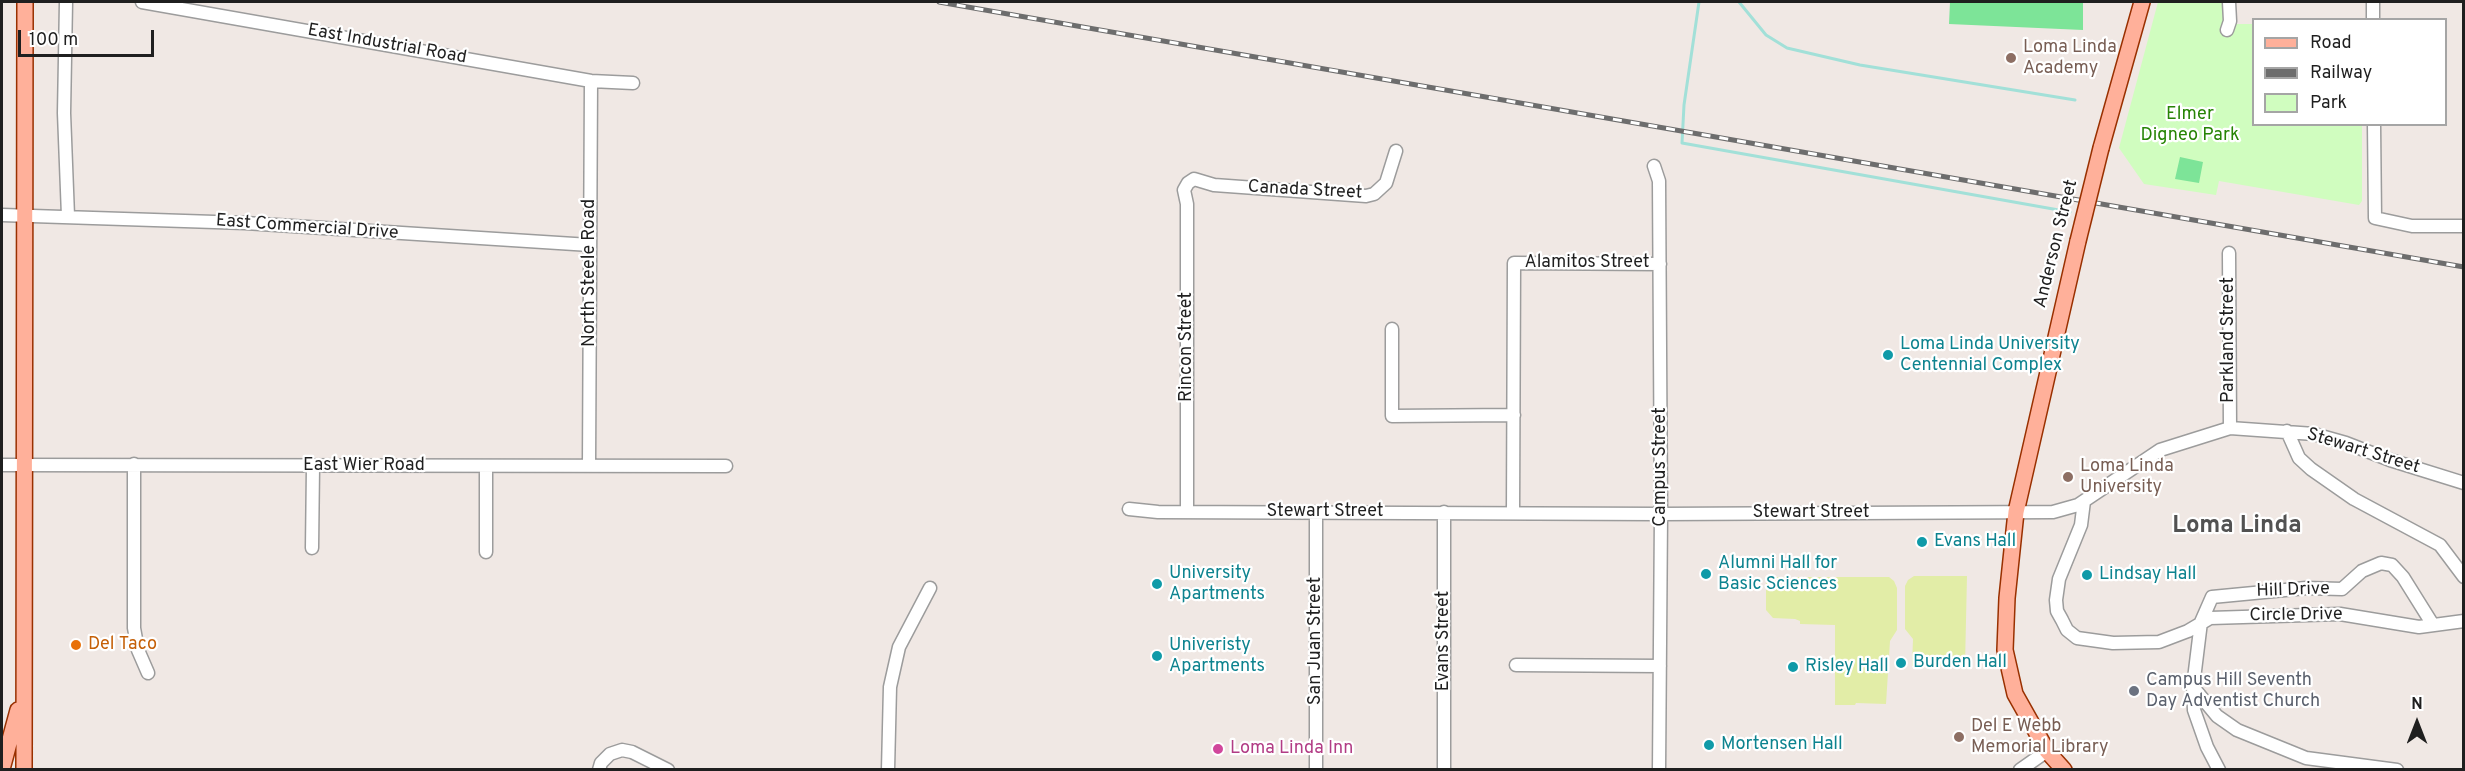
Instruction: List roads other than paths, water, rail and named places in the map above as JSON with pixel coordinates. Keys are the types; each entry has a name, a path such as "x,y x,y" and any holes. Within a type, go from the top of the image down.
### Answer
{"main road":[{"path":"24,770 25,2"},
{"name":"Anderson Street","path":"2064,770 2047,751 2015,694 2006,650 2007,598 2016,512 2078,241 2101,148 2142,2"},
{"path":"2,768 23,693"},
{"path":"23,742 30,770"}],"street":[{"path":"66,2 64,112 68,216"},
{"name":"East Industrial Road","path":"142,2 591,81 633,83"},
{"path":"2227,30 2230,21 2229,2"},
{"path":"2373,2 2373,18"},
{"name":"North Steele Road","path":"589,465 591,81"},
{"path":"2374,126 2375,219 2412,226 2463,226"},
{"name":"Canada Street","path":"1188,183 1194,179 1214,185 1366,196 1374,194 1386,183 1396,151"},
{"name":"Campus Street","path":"1654,166 1659,180 1660,264 1659,770"},
{"name":"Rincon Street","path":"1187,512 1186,204 1184,190 1188,183"},
{"name":"East Commercial Drive","path":"2,215 245,223 590,245"},
{"name":"Parkland Street","path":"2229,253 2230,428"},
{"name":"Alamitos Street","path":"1514,415 1514,263 1660,264"},
{"path":"1392,329 1392,416 1514,415 1514,512"},
{"name":"Stewart Street","path":"1130,509 1187,512 1661,514 2053,512 2084,501 2160,450 2230,428 2314,434 2346,443 2390,460 2445,475 2463,483"},
{"path":"2287,431 2299,459 2311,469 2354,499 2440,545 2463,577"},
{"path":"134,464 134,628 138,650 148,673"},
{"name":"East Wier Road","path":"2,465 726,466"},
{"path":"486,466 486,552"},
{"path":"312,548 313,467"},
{"name":"Circle Drive","path":"2084,501 2081,525 2057,588 2057,611 2072,635 2092,641 2113,643 2159,642 2188,631 2210,618 2340,614 2419,627 2463,621"},
{"name":"San Juan Street","path":"1316,512 1316,770"},
{"name":"Evans Street","path":"1444,512 1444,770"},
{"name":"Hill Drive","path":"2201,622 2212,597 2306,588 2342,589 2362,571 2381,563 2392,565 2403,577 2433,625"},
{"path":"888,770 890,687 898,647 930,588"},
{"path":"2201,622 2193,687 2194,710 2207,747 2219,770"},
{"path":"1515,665 1660,666"},
{"path":"2193,687 2217,716 2237,730 2288,752 2328,761 2397,770"},
{"path":"599,770 601,763 610,754 622,750 632,752 668,770"},
{"path":"2020,770 2047,751"}],"waterway":[{"path":"1699,2 1684,105 1682,143 2070,212"},
{"path":"1739,2 1766,35 1787,48 1860,65 2075,100"}],"railway":[{"path":"939,2 2464,267"}],"place":[{"name":"Loma Linda Academy","path":"2011,58"},
{"name":"Loma Linda University Centennial Complex","path":"1888,355"},
{"name":"Loma Linda University","path":"2068,477"},
{"name":"Evans Hall","path":"1922,542"},
{"name":"Alumni Hall for Basic Sciences","path":"1706,574"},
{"name":"Lindsay Hall","path":"2087,575"},
{"name":"University Apartments","path":"1157,584"},
{"name":"Del Taco","path":"76,645"},
{"name":"Univeristy Apartments","path":"1157,656"},
{"name":"Burden Hall","path":"1901,663"},
{"name":"Risley Hall","path":"1793,667"},
{"name":"Campus Hill Seventh Day Adventist Church","path":"2134,691"},
{"name":"Del E Webb Memorial Library","path":"1959,737"},
{"name":"Mortensen Hall","path":"1709,745"},
{"name":"Loma Linda Inn","path":"1218,749"}],"district":[{"name":"Loma Linda","path":"2237,527"}],"park label":[{"name":"Elmer Digneo Park","path":"2190,125"}]}
